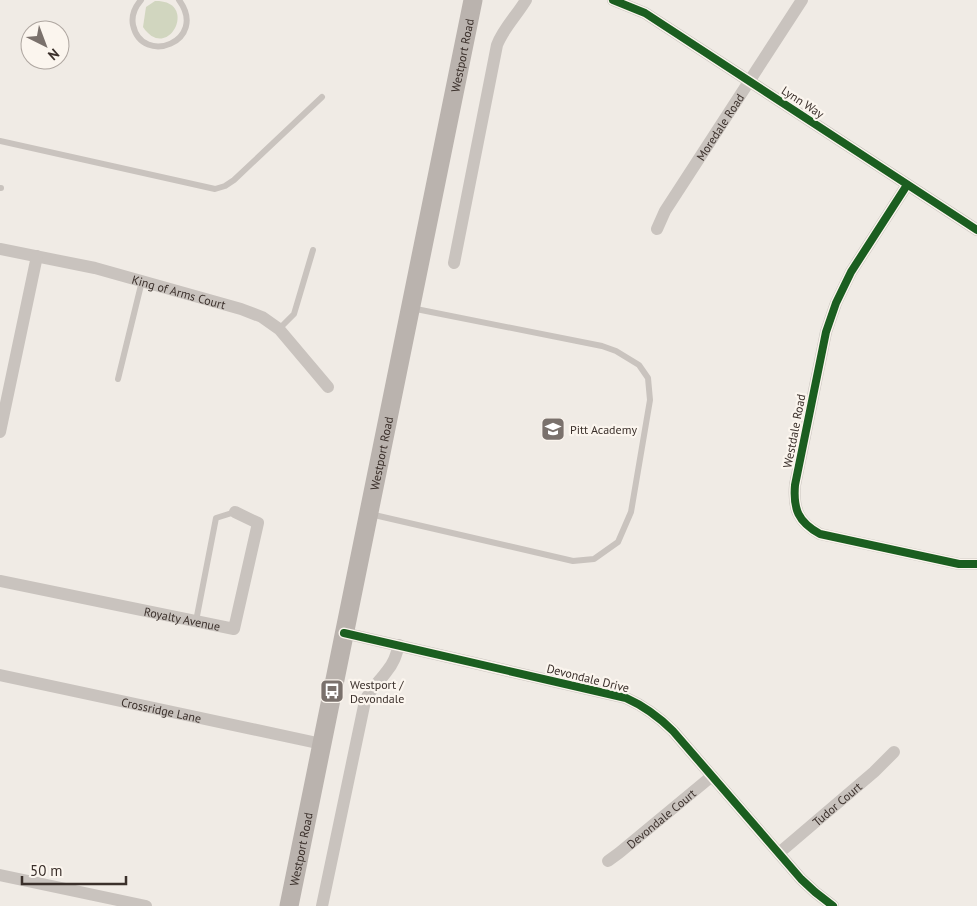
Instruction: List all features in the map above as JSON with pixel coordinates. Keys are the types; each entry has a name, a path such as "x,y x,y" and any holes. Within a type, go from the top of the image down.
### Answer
{"main road":[{"name":"Westport Road","path":"290,906 473,0"}],"street":[{"path":"454,263 497,45 500,36 516,18 526,0"},
{"name":"Lynn Way","path":"613,0 645,13 977,230"},
{"name":"Moredale Road","path":"657,229 665,211 802,0"},
{"name":"Westdale Road","path":"907,185 851,272 833,311 826,332 795,485 794,499 801,519 820,534 959,564 977,564"},
{"name":"King of Arms Court","path":"0,249 95,268 241,309 262,317 279,329 328,387"},
{"path":"0,432 37,256"},
{"name":"Royalty Avenue","path":"0,581 234,629 258,523 235,512"},
{"name":"Devondale Drive","path":"344,633 626,698 640,704 673,731 779,853 815,892 833,906"},
{"path":"322,906 364,700 388,671 395,659 399,645"},
{"name":"Crossridge Lane","path":"0,675 322,744"},
{"name":"Tudor Court","path":"779,853 874,772 894,752"},
{"name":"Devondale Court","path":"608,861 712,776"},
{"path":"0,875 146,906"}],"lane":[{"path":"141,0 133,12 134,30 145,43 162,47 170,45 177,40 183,34 186,26 187,16 184,7 178,0"},
{"path":"0,141 215,189 225,186 234,180 322,97"},
{"path":"279,329 294,314 313,250"},
{"path":"118,379 142,281"},
{"path":"368,514 573,561 594,559 618,542 631,512 650,400 648,378 639,365 616,351 602,346 410,308"},
{"path":"196,621 216,518 235,512"}],"green space":[{"path":"155,1 168,3 176,10 178,19 170,35 162,38 153,36 143,27 146,7"}],"cycle path":[{"path":"613,0 645,13 977,230"},
{"path":"907,185 851,272 836,303 826,332 795,485 796,508 802,520 820,534 959,564 977,564"},
{"path":"344,633 626,698 639,705 673,731 801,879 833,906"}],"place":[{"name":"Pitt Academy","path":"553,429"},
{"name":"Westport / Devondale","path":"332,691"}]}
